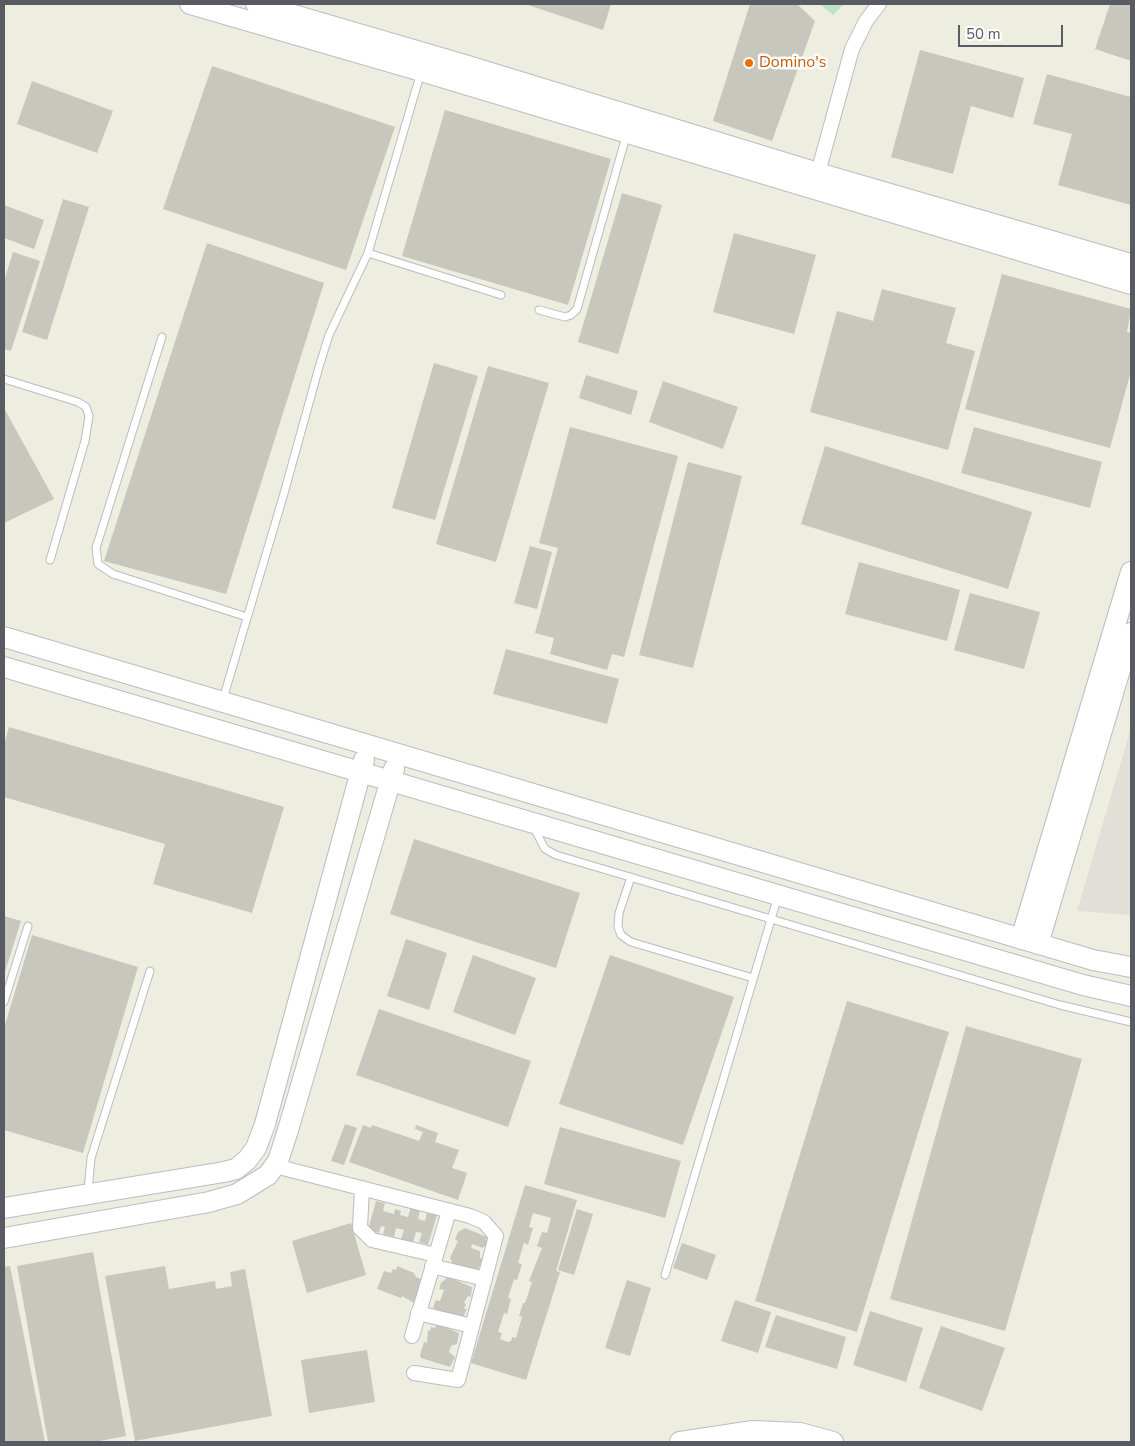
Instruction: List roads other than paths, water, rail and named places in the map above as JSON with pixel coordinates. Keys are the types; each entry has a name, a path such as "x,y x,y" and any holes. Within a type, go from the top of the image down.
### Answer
{"street":[{"path":"190,4 627,132 1131,264"},
{"path":"256,4 465,65 1131,284"},
{"path":"816,181 852,49 866,21 879,4"},
{"path":"1023,968 1131,572"},
{"path":"1030,941 1131,633"},
{"path":"4,637 1093,960 1131,966"},
{"path":"4,667 1023,968 1131,996"},
{"path":"4,1208 224,1172 236,1169 247,1160 256,1148 266,1124 367,745"},
{"path":"4,1238 209,1202 237,1194 271,1170 288,1130 389,781 399,755"},
{"path":"247,1160 271,1170 362,1188 449,1211 484,1222 496,1236 458,1380 414,1373"},
{"path":"362,1188 360,1228 372,1240 485,1278"},
{"path":"412,1336 449,1211"},
{"path":"418,1313 472,1326"},
{"path":"680,1442 754,1431 800,1433 833,1442"},
{"path":"770,1442 800,1433"}],"lane":[{"path":"222,702 329,334 352,292 368,253 421,71"},
{"path":"539,310 565,317 571,315 577,309 627,132"},
{"path":"368,253 501,295"},
{"path":"162,337 96,548 98,564 112,574 247,617"},
{"path":"4,379 78,402 86,407 88,416 85,441 50,560"},
{"path":"532,823 545,849 556,855 1060,1004 1131,1022"},
{"path":"631,877 619,913 618,927 621,935 631,942 753,978"},
{"path":"665,1275 778,896"},
{"path":"4,1002 28,926"},
{"path":"88,1194 91,1158 150,971"}],"place":[{"name":"Domino's","path":"749,63"}]}
